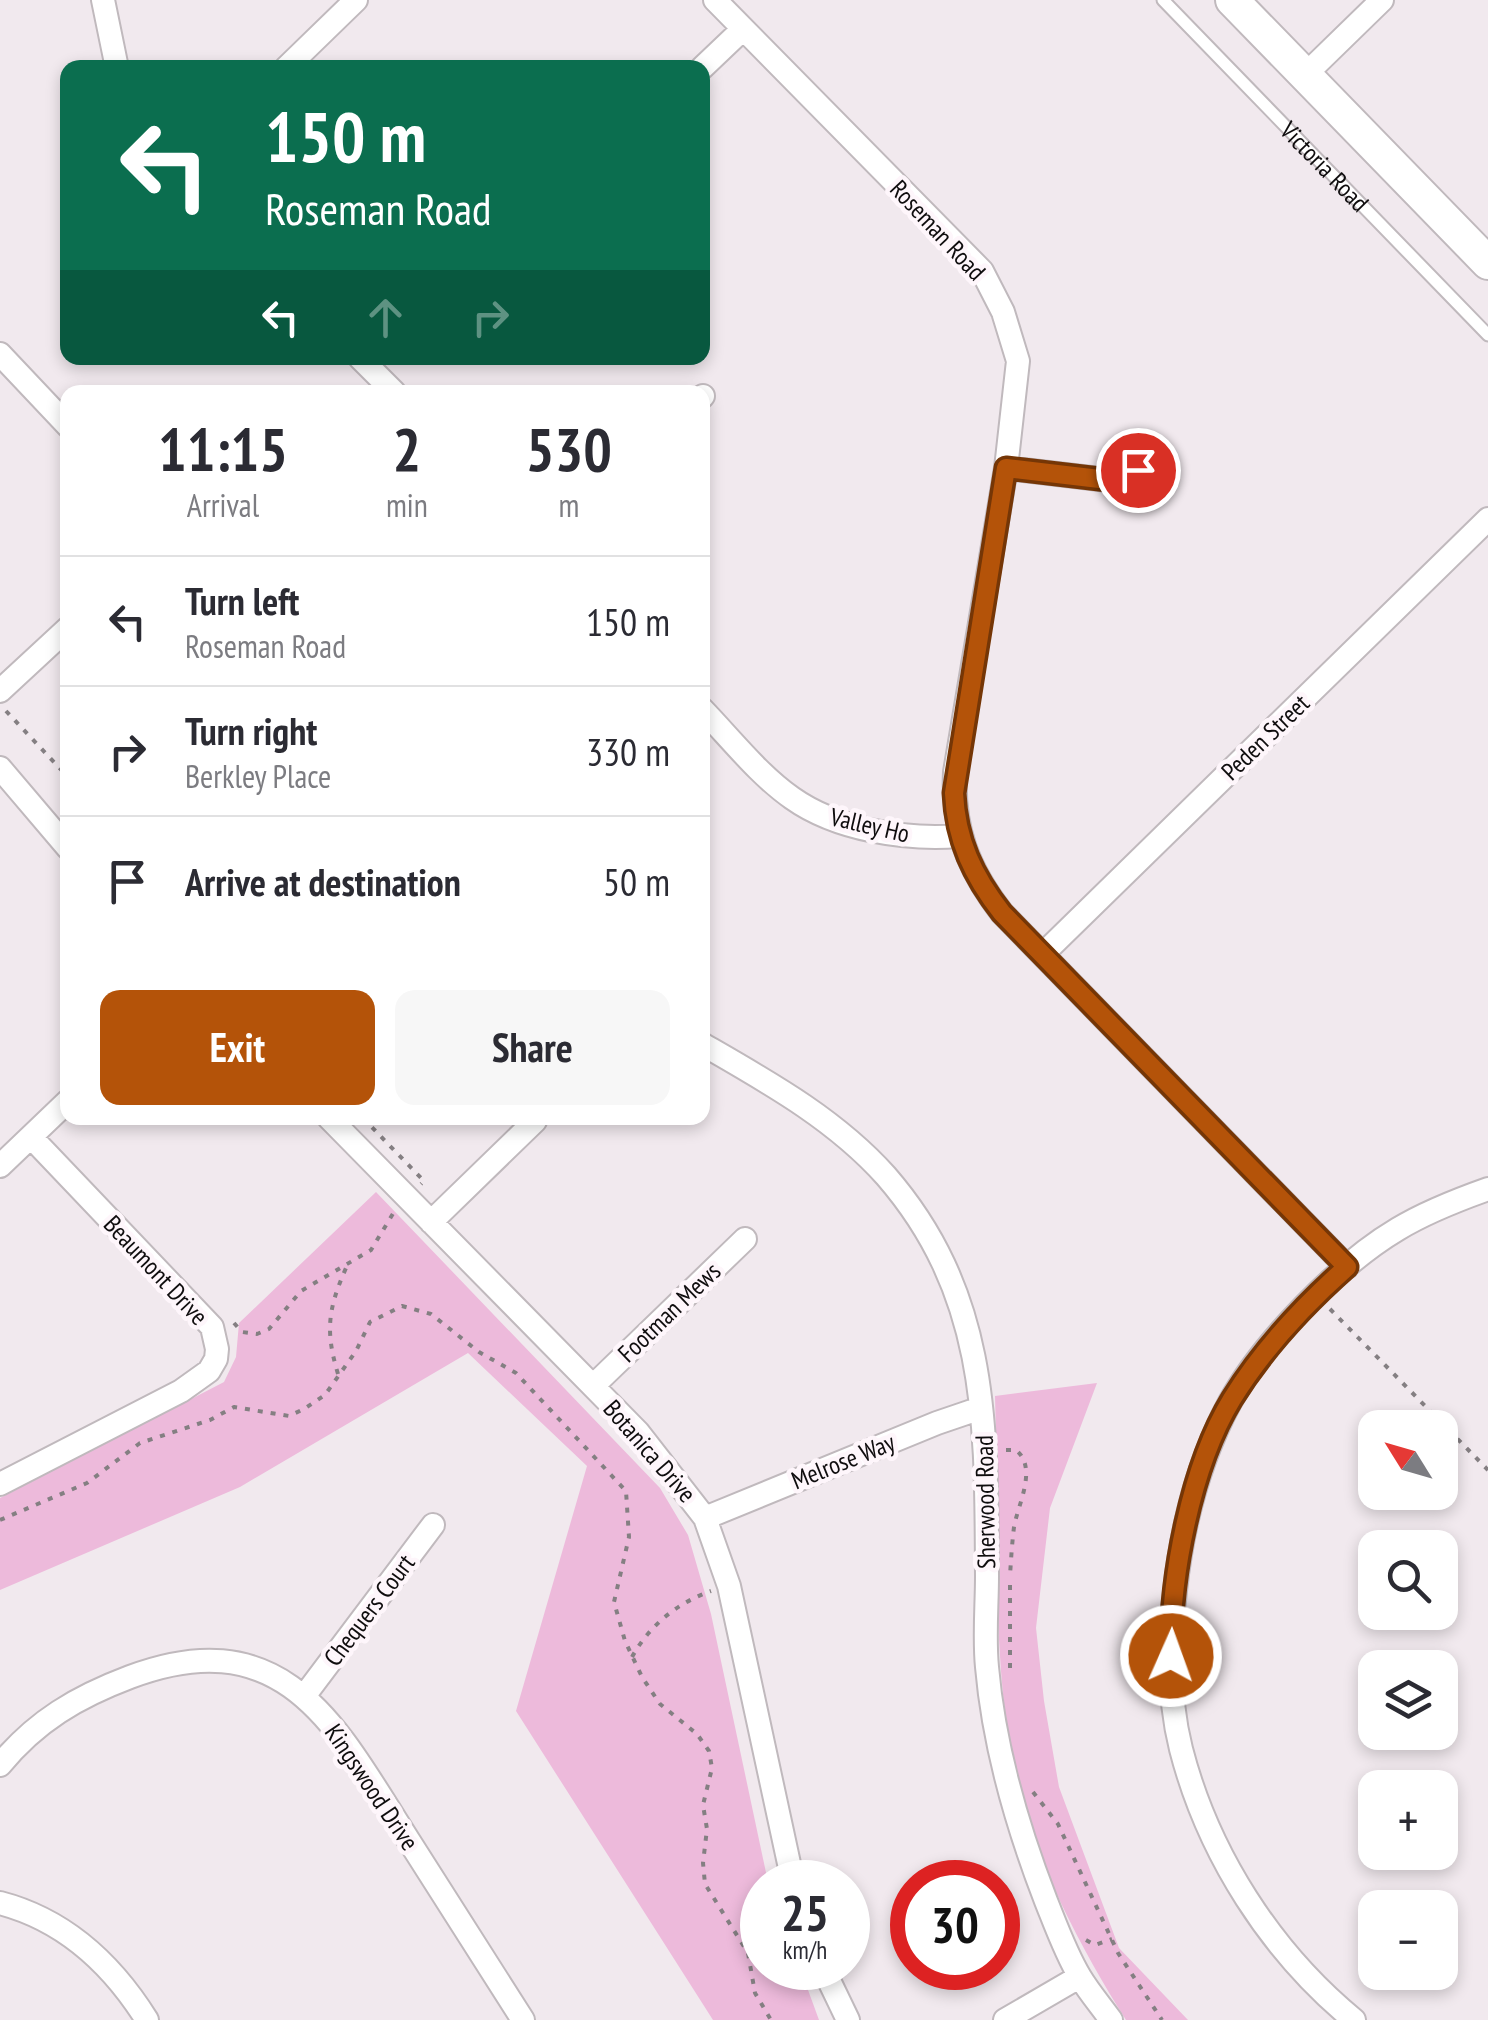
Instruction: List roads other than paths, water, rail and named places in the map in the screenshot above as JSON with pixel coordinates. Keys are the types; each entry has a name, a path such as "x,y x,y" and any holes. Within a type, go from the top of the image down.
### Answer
{"main road":[{"name":"Victoria Road","path":"1232,0 1312,69 1488,238"},
{"name":"Victoria Road","path":"1256,0 1312,69 1488,263"}],"street":[{"path":"104,0 115,60"},
{"path":"294,60 356,0"},
{"name":"Roseman Road","path":"715,0 982,271 1003,312 1018,361 1006,468 955,772 958,836 972,870 987,894 1042,954 1347,1267"},
{"path":"1312,69 1382,0"},
{"path":"710,60 743,29"},
{"path":"0,354 60,418"},
{"path":"367,365 387,385"},
{"path":"1006,468 1108,480 1138,470"},
{"name":"Peden Street","path":"1042,954 1488,519"},
{"path":"0,691 60,635"},
{"name":"Valley Ho","path":"710,718 775,784 807,808 855,826 923,836 958,836"},
{"path":"0,768 60,839"},
{"name":"Sherwood Road","path":"710,1049 797,1100 846,1138 886,1177 946,1268 970,1331 986,1448 987,1664 996,1730 1024,1844 1079,1976 1111,2020"},
{"path":"0,1166 60,1109"},
{"name":"Botanica Drive","path":"336,1125 659,1456 705,1518 728,1586 788,1860"},
{"path":"430,1222 530,1125"},
{"name":"Beaumont Drive","path":"0,1484 195,1381 216,1359 212,1328 31,1137"},
{"path":"1354,2020 1315,1987 1268,1930 1235,1881 1202,1812 1181,1748 1172,1684 1170,1629 1179,1556 1198,1478 1231,1401 1277,1336 1347,1267 1396,1230 1442,1206 1488,1189"},
{"name":"Footman Mews","path":"592,1386 745,1240"},
{"name":"Melrose Way","path":"705,1518 937,1422 981,1408"},
{"name":"Chequers Court","path":"305,1695 433,1525"},
{"name":"Kingswood Drive","path":"0,1765 23,1738 57,1710 96,1690 168,1664 232,1664 262,1672 305,1695 350,1747 523,2020"},
{"path":"0,1903 60,1928 103,1961 147,2020"},
{"path":"1005,2020 1079,1976"},
{"path":"834,1990 848,2020"}],"lane":[{"name":"Victoria Road","path":"1163,0 1488,335"}]}
